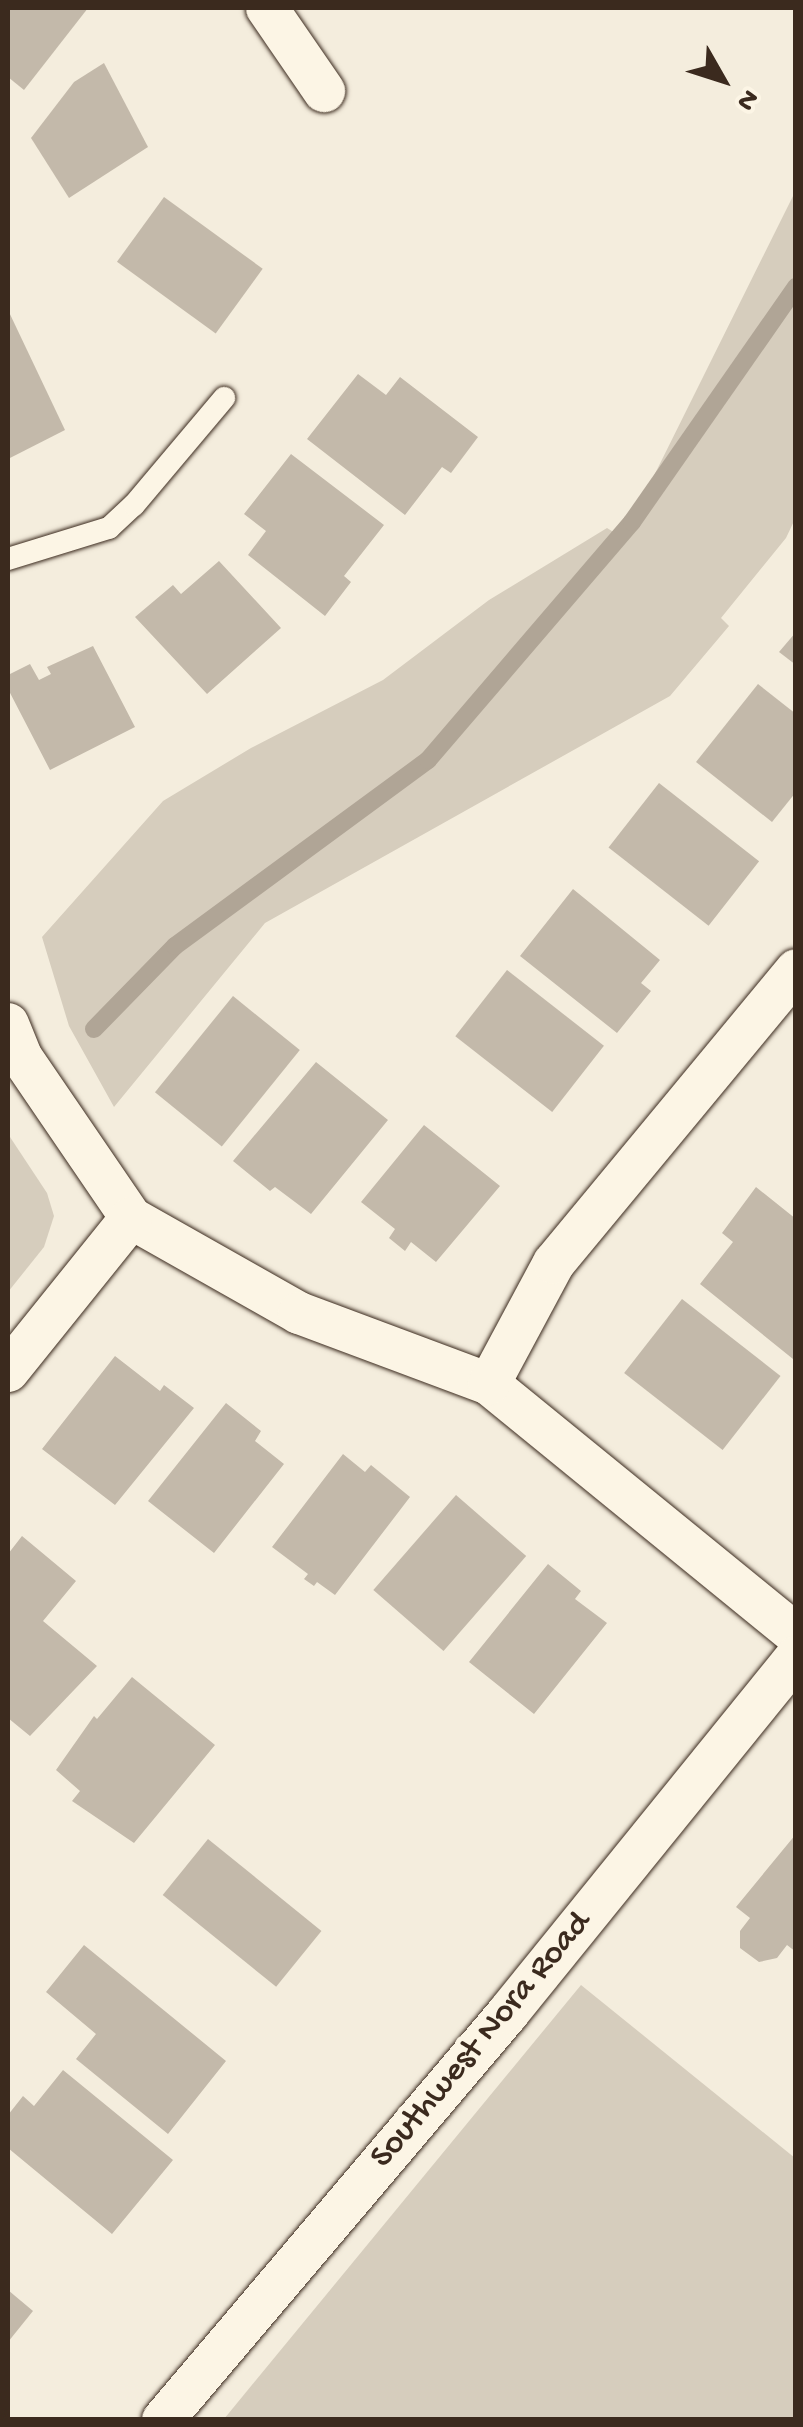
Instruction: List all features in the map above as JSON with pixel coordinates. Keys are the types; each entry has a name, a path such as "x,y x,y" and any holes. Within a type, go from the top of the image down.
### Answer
{"street":[{"path":"267,8 324,91"},
{"path":"489,1384 554,1263 796,970"},
{"path":"8,1024 22,1058 131,1218 299,1313 489,1384 796,1634"},
{"path":"8,1370 131,1218"},
{"name":"Southwest Nora Road","path":"162,2420 508,2013 796,1657"}],"lane":[{"path":"8,559 109,528 134,506 224,398"}],"shaded area":[{"path":"795,192 795,519 786,538 721,618 729,626 670,696 265,923 114,1107 69,1026 42,937 163,801 251,748 383,680 489,600 607,528 623,538"},
{"path":"8,1134 47,1193 54,1216 44,1247 8,1292"},
{"path":"581,1985 795,2158 795,2419 224,2419"}],"building":[{"path":"8,8 88,8 24,90 8,77"},
{"path":"104,63 148,147 69,198 31,138 74,82"},
{"path":"164,197 263,269 216,333 117,262"},
{"path":"8,310 65,430 8,459"},
{"path":"358,374 386,395 400,377 478,437 451,473 442,467 405,515 307,439"},
{"path":"291,454 384,525 344,576 351,582 325,616 248,555 266,531 244,514"},
{"path":"219,561 281,628 207,694 135,617 173,585 181,594"},
{"path":"796,632 796,665 779,652"},
{"path":"93,646 135,727 50,770 8,689 8,675 30,664 39,680 51,674 47,667"},
{"path":"758,684 796,714 796,792 772,822 696,762"},
{"path":"659,783 759,861 709,926 609,848"},
{"path":"573,889 660,960 641,983 651,991 617,1033 520,956"},
{"path":"507,970 604,1046 552,1112 455,1036"},
{"path":"233,996 300,1050 222,1146 155,1092"},
{"path":"316,1062 388,1120 311,1214 275,1187 270,1191 233,1161"},
{"path":"424,1125 500,1186 436,1262 411,1242 405,1251 389,1238 395,1229 361,1202"},
{"path":"756,1187 796,1219 793,1359 700,1284 733,1242 722,1233"},
{"path":"682,1299 781,1376 723,1450 624,1373"},
{"path":"115,1356 160,1391 164,1385 194,1408 115,1505 42,1449"},
{"path":"226,1403 261,1431 255,1441 284,1464 214,1553 148,1501"},
{"path":"343,1454 365,1472 371,1465 410,1497 335,1595 317,1582 314,1586 304,1579 308,1574 272,1547"},
{"path":"456,1495 526,1556 444,1651 373,1590"},
{"path":"22,1536 76,1581 43,1621 97,1666 30,1736 8,1718 8,1554"},
{"path":"548,1564 581,1591 575,1599 607,1623 534,1714 469,1662"},
{"path":"132,1677 215,1745 134,1843 72,1801 80,1791 56,1770 94,1716 97,1719"},
{"path":"796,1834 796,1952 787,1945 777,1958 759,1962 740,1948 740,1931 750,1918 736,1907"},
{"path":"208,1839 321,1931 276,1987 163,1895"},
{"path":"84,1945 226,2061 168,2134 76,2059 96,2034 46,1992"},
{"path":"63,2070 173,2160 112,2234 8,2148 8,2115 23,2096 34,2106"},
{"path":"8,2290 33,2311 8,2342"}],"waterway":[{"path":"94,1029 175,946 428,760 632,522 796,287"}]}
